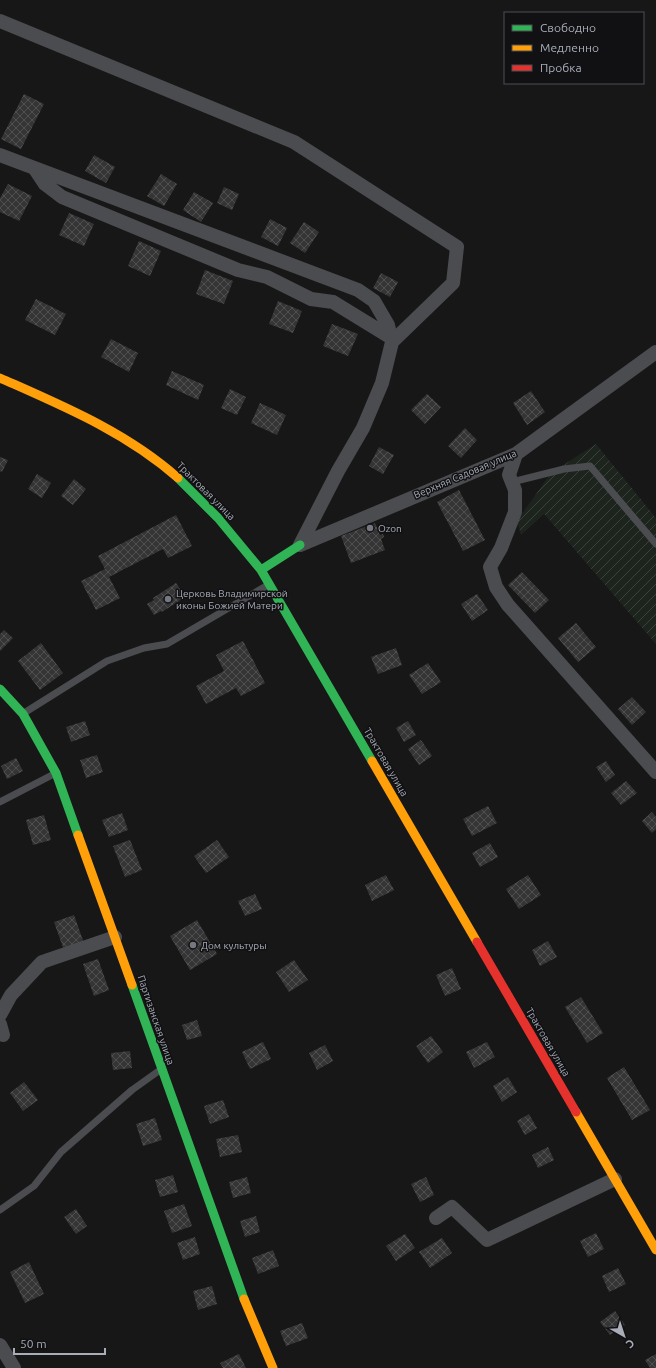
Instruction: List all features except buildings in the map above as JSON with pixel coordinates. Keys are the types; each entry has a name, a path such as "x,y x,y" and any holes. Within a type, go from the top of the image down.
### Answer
{"main road":[{"name":"Трактовая улица","path":"0,378 98,423 133,443 162,464 225,525 261,570 656,1250"},
{"path":"261,570 300,545"},
{"name":"Партизанская улица","path":"0,689 23,714 56,773 249,1314 273,1368"}],"street":[{"path":"0,21 294,142 457,247 453,283 391,340"},
{"path":"0,155 358,290 374,300 388,325 391,340 382,383 363,428 338,471 300,545"},
{"path":"35,168 45,184 62,197 238,270 268,277 311,299 333,302 391,340"},
{"name":"Верхняя Садовая улица","path":"300,545 516,454 654,358"},
{"path":"516,454 509,475 515,490 515,512 501,548 490,567 496,587 516,614 656,772"},
{"path":"0,1015 10,995 42,962 78,951 115,937"},
{"path":"436,1218 452,1207 487,1240 615,1179"},
{"path":"0,1345 14,1368"}],"lane":[{"path":"512,482 564,469 590,466 656,544"},
{"path":"23,714 107,660 144,648 167,644 270,584"},
{"path":"0,802 56,773"},
{"path":"0,1210 34,1186 61,1152 132,1090 162,1069"}],"shaded area":[{"path":"596,444 656,518 656,644 544,514 521,535 517,521 551,473"}],"traffic: fast":[{"path":"178,478 218,518 261,570 372,761"},
{"path":"261,570 300,545"},
{"path":"0,689 23,714 56,773 78,835"},
{"path":"132,985 244,1299"}],"traffic: slow":[{"path":"0,378 93,421 137,447 178,478"},
{"path":"372,761 477,942"},
{"path":"78,835 132,985"},
{"path":"576,1112 656,1250"},
{"path":"244,1299 273,1368"}],"traffic: jam":[{"path":"477,942 576,1112"}],"place":[{"name":"Ozon","path":"370,528"},
{"name":"Церковь Владимирской иконы Божией Матери","path":"168,599"},
{"name":"Дом культуры","path":"193,945"}]}
